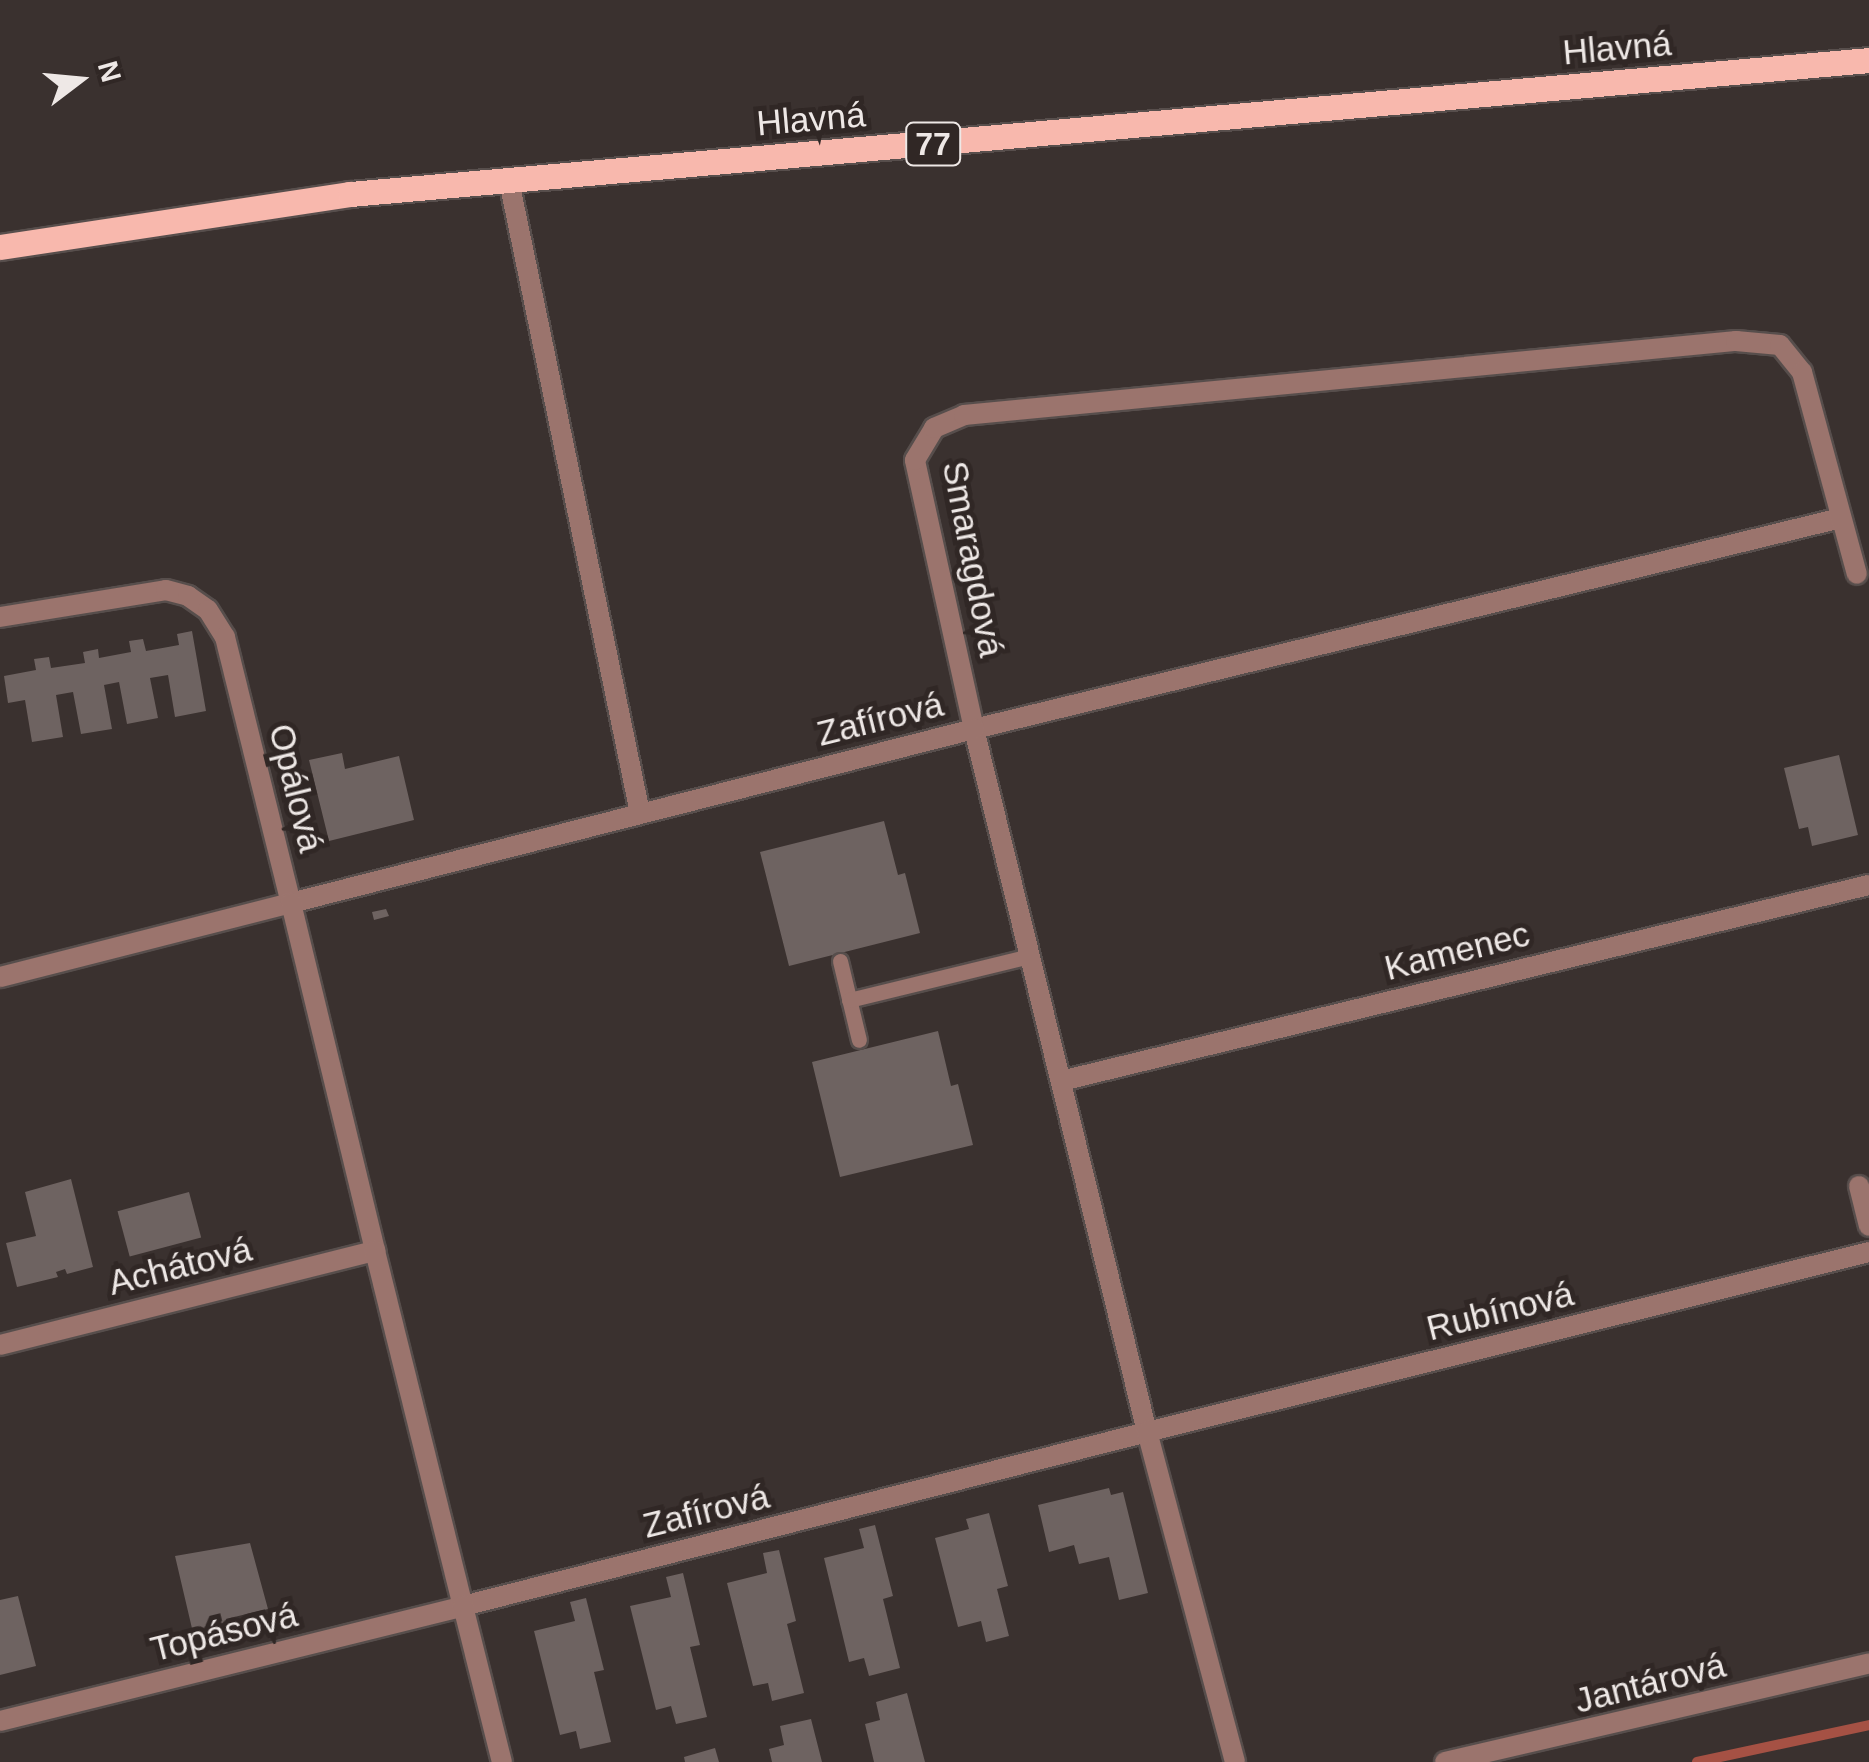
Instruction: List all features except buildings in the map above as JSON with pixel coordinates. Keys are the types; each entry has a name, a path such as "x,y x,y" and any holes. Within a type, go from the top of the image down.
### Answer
{"main road":[{"name":"Hlavná","path":"0,248 350,194 1869,60"}],"street":[{"path":"509,180 640,813"},
{"name":"Smaragdová","path":"974,729 915,460 934,428 964,416 1736,341 1780,345 1802,372 1857,574"},
{"path":"974,729 1842,518"},
{"name":"Opálová","path":"0,618 166,590 188,596 208,610 226,637 291,903 0,977"},
{"name":"Zafírová","path":"291,903 974,729 1147,1432 463,1606"},
{"name":"Kamenec","path":"1060,1081 1869,885"},
{"path":"291,903 502,1762"},
{"path":"1859,1186 1869,1226"},
{"name":"Achátová","path":"0,1345 375,1251"},
{"name":"Rubínová","path":"1147,1432 1869,1252"},
{"path":"1147,1432 1235,1762"},
{"name":"Topásová","path":"0,1721 463,1606"},
{"name":"Jantárová","path":"1445,1762 1869,1663"}],"lane":[{"path":"849,1000 1030,956"},
{"path":"840,961 860,1040"}],"waterway":[{"name":"Kamenec","path":"1697,1762 1869,1725"}]}
